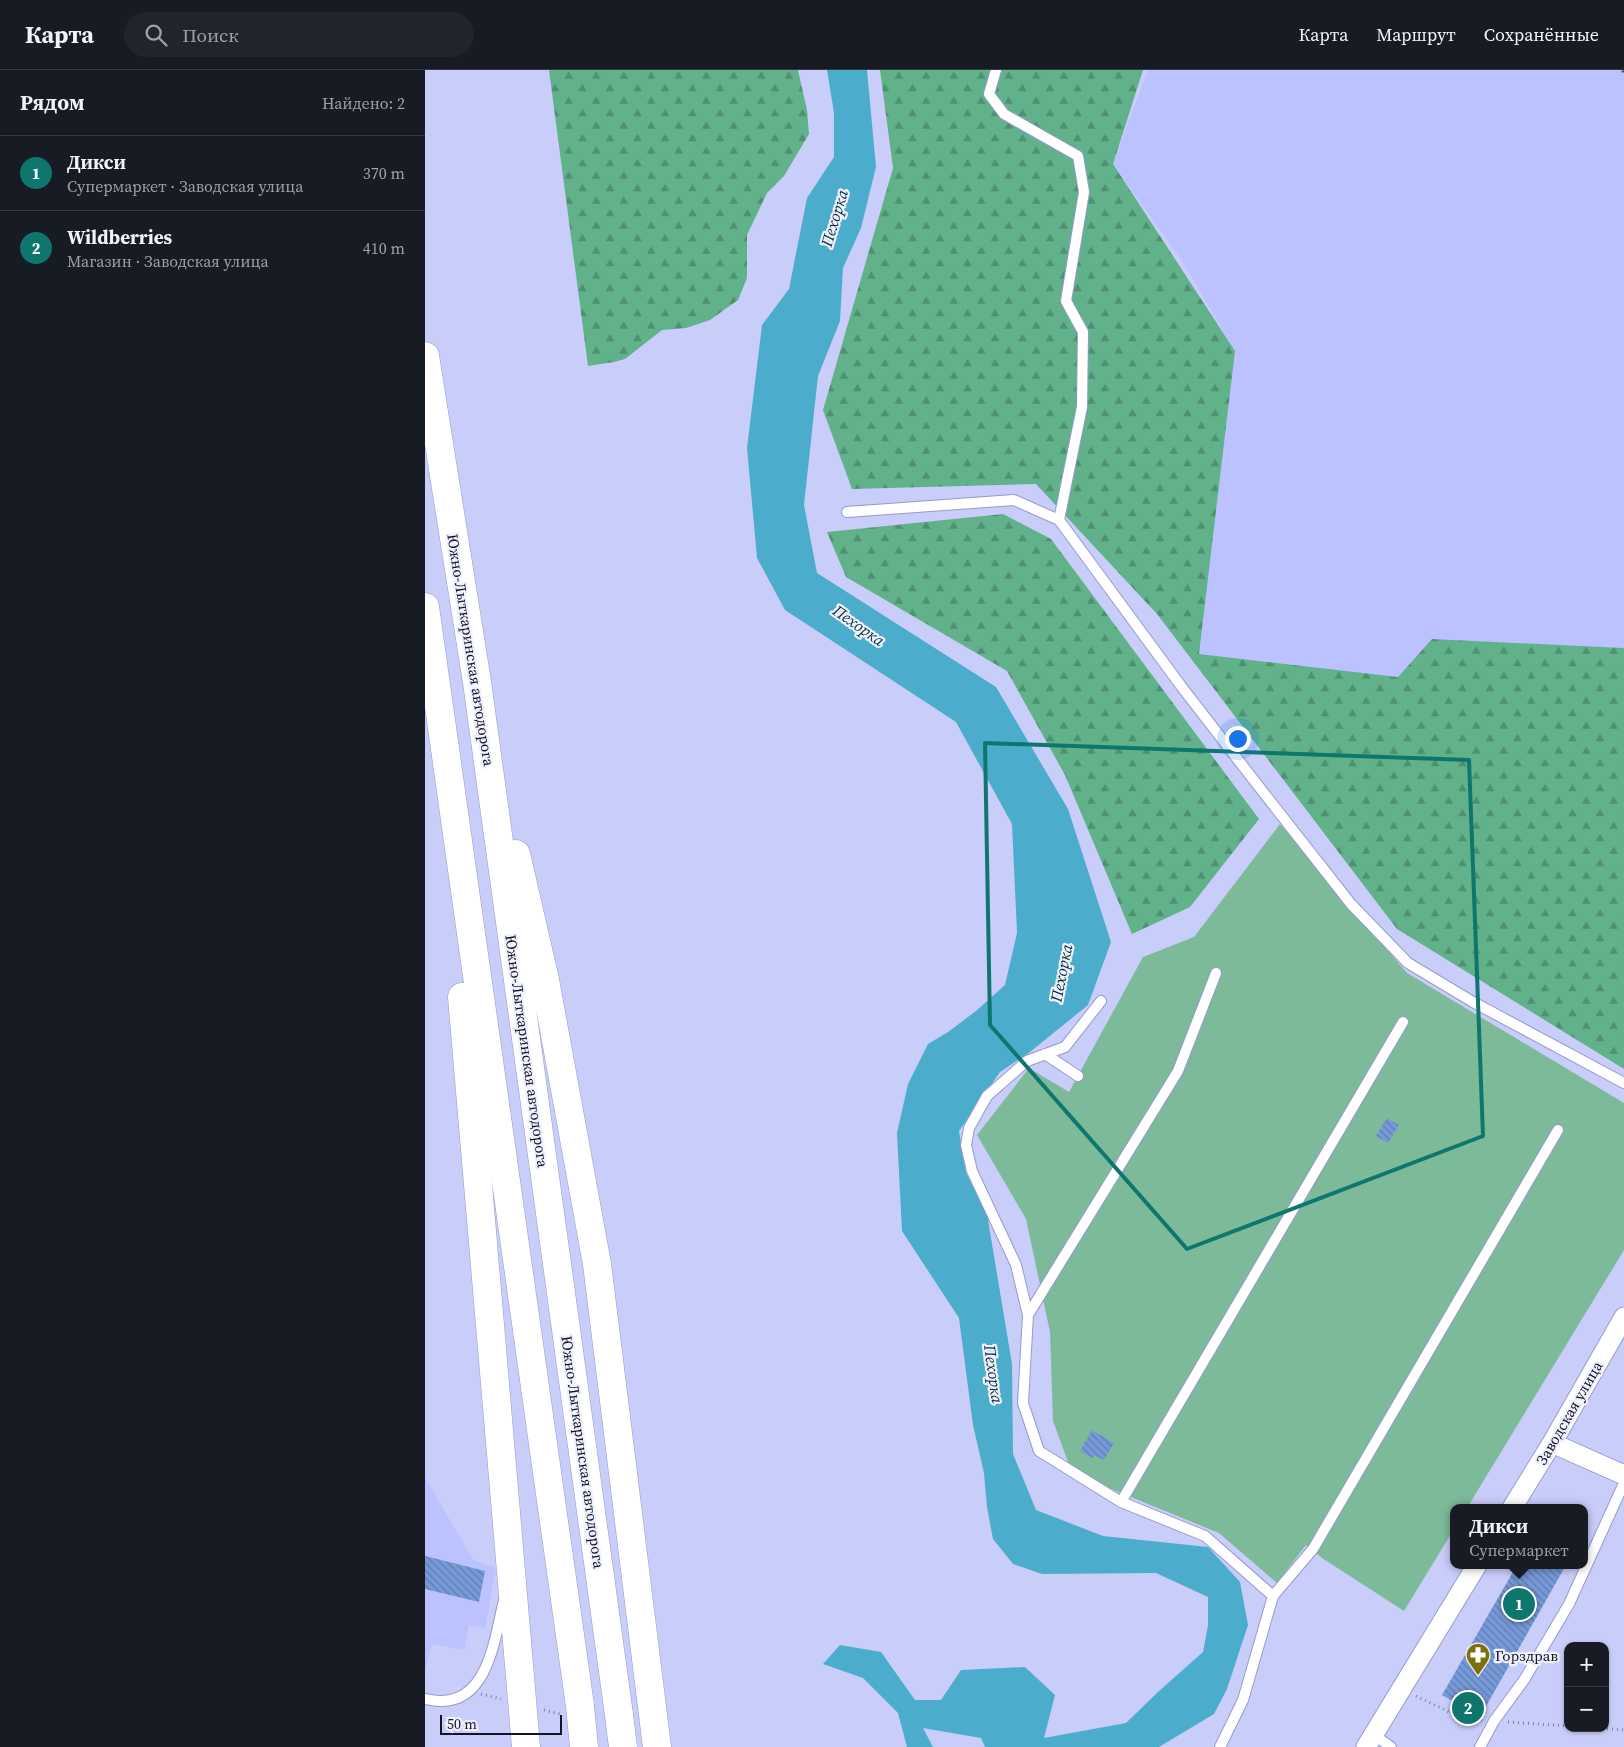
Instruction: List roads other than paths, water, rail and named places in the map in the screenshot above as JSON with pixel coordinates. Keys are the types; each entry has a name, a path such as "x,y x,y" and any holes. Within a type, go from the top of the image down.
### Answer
{"main road":[{"name":"Южно-Лыткаринская автодорога","path":"425,356 477,682 623,1747"},
{"path":"425,607 580,1706 584,1747"},
{"path":"477,682 545,980 597,1264 657,1747"},
{"path":"436,689 525,1747"}],"street":[{"name":"Заводская улица","path":"1514,1504 1552,1443 1624,1317"},
{"path":"1552,1443 1624,1475"},
{"path":"1370,1741 1475,1569"}],"lane":[{"path":"996,70 989,94 1004,114 1078,156 1084,192 1066,301 1083,332 1082,407 1059,520"},
{"path":"847,512 1014,500 1059,520 1181,686 1351,904 1409,963 1473,1002 1624,1082"},
{"path":"1028,1315 1178,1071 1216,974"},
{"path":"1101,1000 1065,1047 1027,1061 987,1096 969,1128 966,1145 972,1171 1016,1265 1028,1315 1023,1403 1039,1452 1121,1502 1205,1536 1273,1596"},
{"path":"1121,1502 1403,1022"},
{"path":"1045,1054 1077,1076"},
{"path":"1220,1747 1243,1700 1273,1596 1313,1549 1557,1130"},
{"path":"1588,1562 1624,1483"},
{"path":"1481,1747 1494,1721 1524,1680 1569,1604 1585,1569"},
{"path":"425,1699 441,1702 460,1697 479,1683 489,1661 507,1590"},
{"path":"1370,1741 1391,1747"}],"water":[{"name":"Пехорка","path":"827,70 867,70 876,167 861,228 843,268 840,321 818,376 804,505 817,573 996,687 1068,809 1111,942 1088,1005 1030,1052 1000,1072 959,1131 966,1173 987,1214 1012,1364 1013,1454 1036,1510 1103,1536 1208,1547 1240,1582 1248,1625 1227,1689 1214,1714 1159,1747 985,1747 981,1738 923,1728 933,1747 907,1747 898,1713 863,1678 823,1664 840,1645 881,1652 915,1700 941,1700 961,1670 1025,1667 1055,1695 1044,1738 1126,1723 1203,1652 1208,1625 1208,1597 1156,1573 1042,1574 1013,1564 993,1539 987,1507 984,1473 973,1425 959,1318 902,1231 897,1133 908,1084 928,1044 976,1011 1005,985 1017,933 1012,824 956,722 785,610 757,558 747,448 762,325 789,289 807,198 834,157 834,113"}],"place":[{"name":"Дикси","path":"1519,1604"},
{"name":"Горздрав","path":"1478,1676"},
{"name":"Wildberries","path":"1468,1708"}]}
